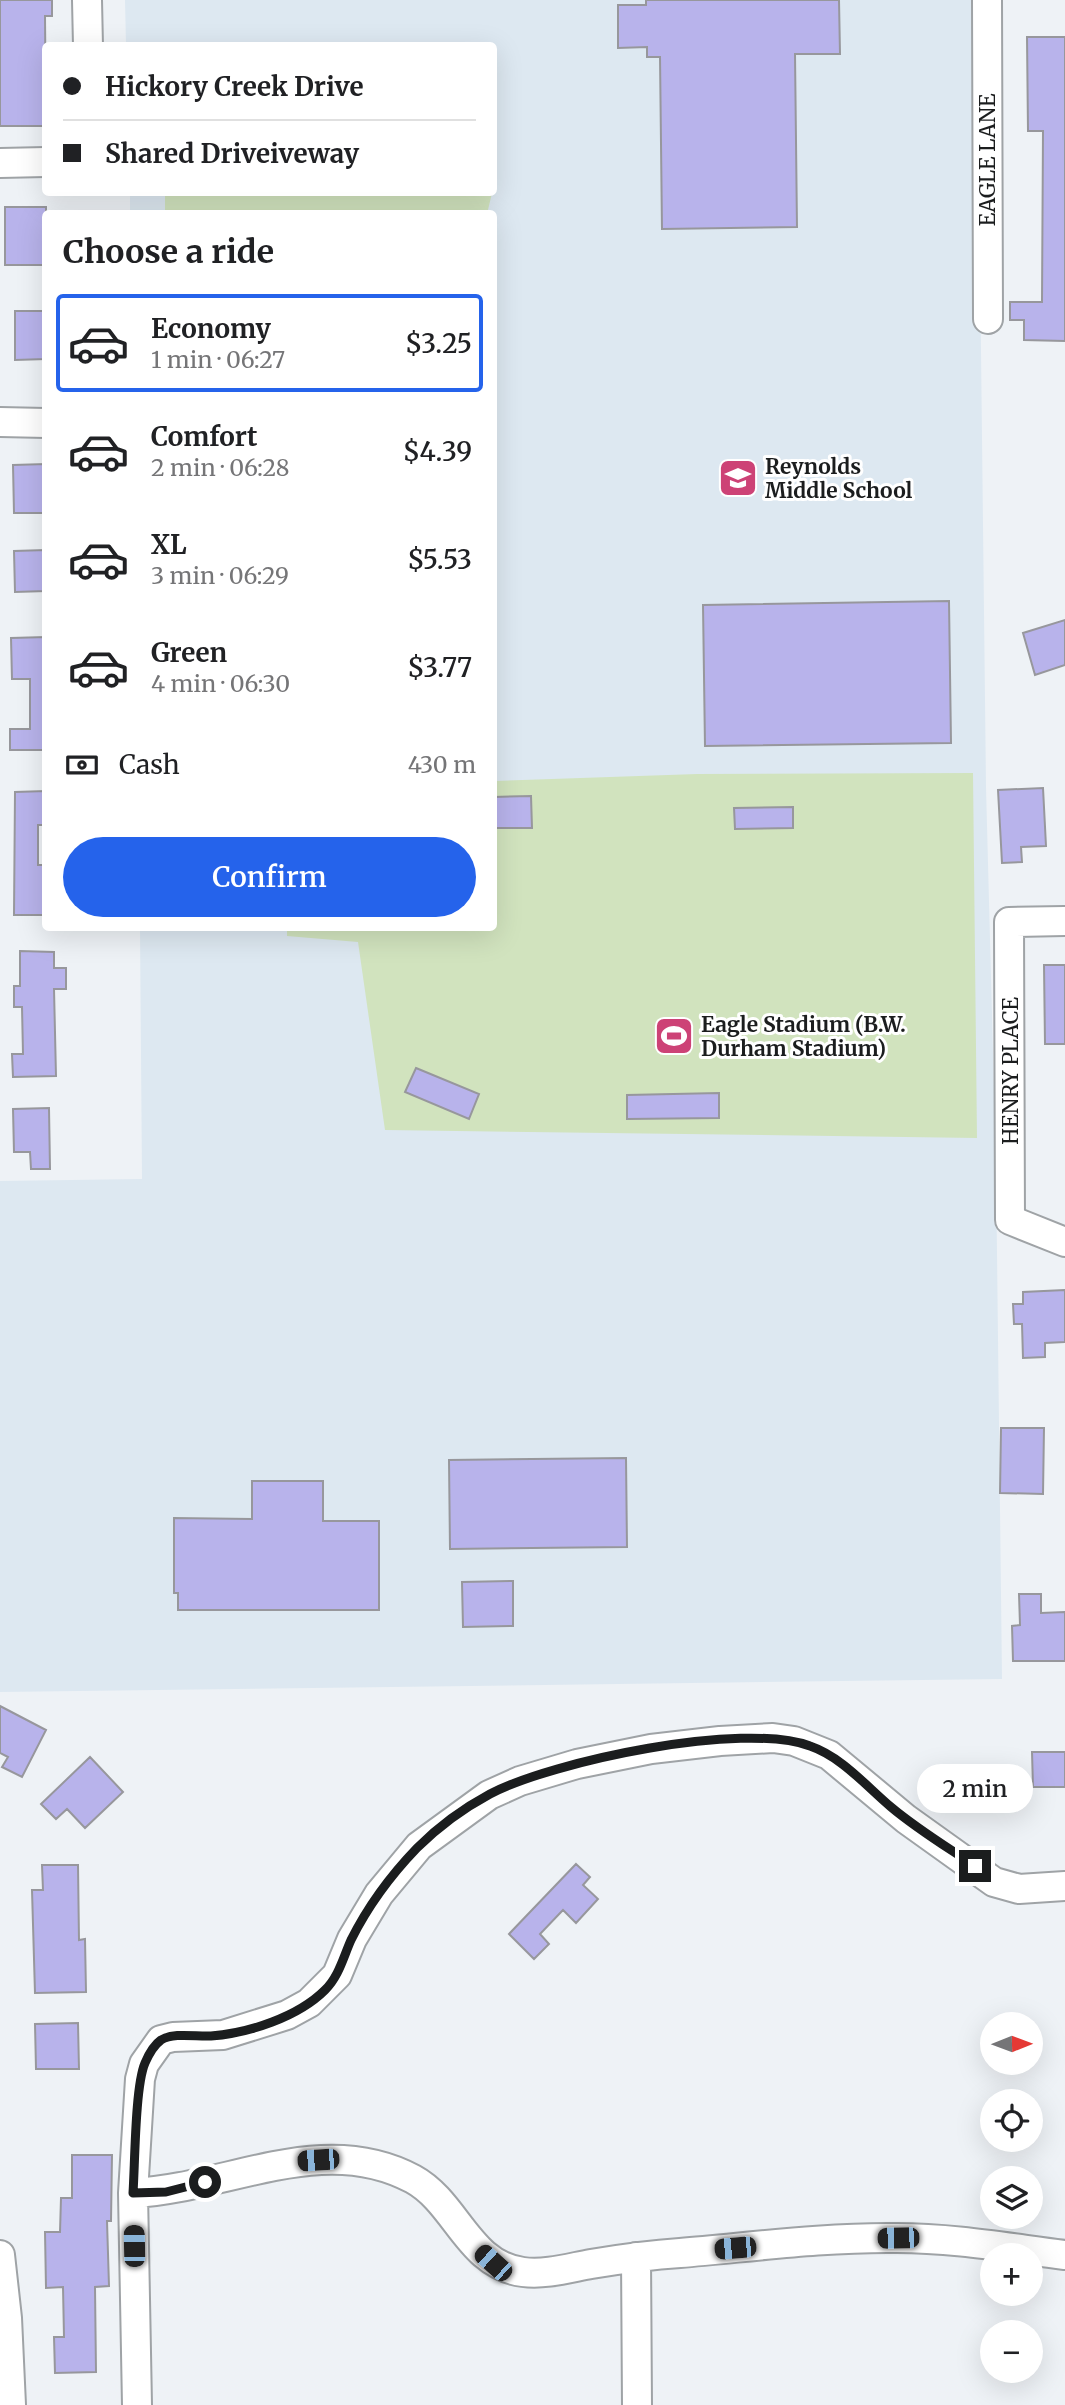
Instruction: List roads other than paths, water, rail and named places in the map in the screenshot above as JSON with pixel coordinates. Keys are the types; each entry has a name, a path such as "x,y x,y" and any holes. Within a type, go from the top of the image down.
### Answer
{"street":[{"path":"87,0 88,42"},
{"name":"EAGLE LANE","path":"987,0 988,319"},
{"path":"0,163 42,162"},
{"path":"0,422 42,423"},
{"name":"HENRY PLACE","path":"1065,921 1009,922 1010,1220 1065,1242"},
{"path":"137,2405 133,2193 140,2079 144,2064 161,2040 173,2036 223,2035 262,2024 309,2003 337,1975 352,1939 379,1894 419,1846 489,1794 549,1771 651,1749 774,1738 794,1741 829,1755 906,1819 994,1882 1019,1889 1065,1886"},
{"path":"133,2193 166,2192 296,2161 339,2160 399,2172 415,2180 448,2210 493,2263 540,2273 636,2256 898,2238 1065,2255"},
{"path":"0,2255 8,2329 11,2405"},
{"path":"636,2256 637,2405"}],"place":[{"name":"Reynolds Middle School","path":"738,478"},
{"name":"Eagle Stadium (B.W. Durham Stadium)","path":"674,1036"}]}
